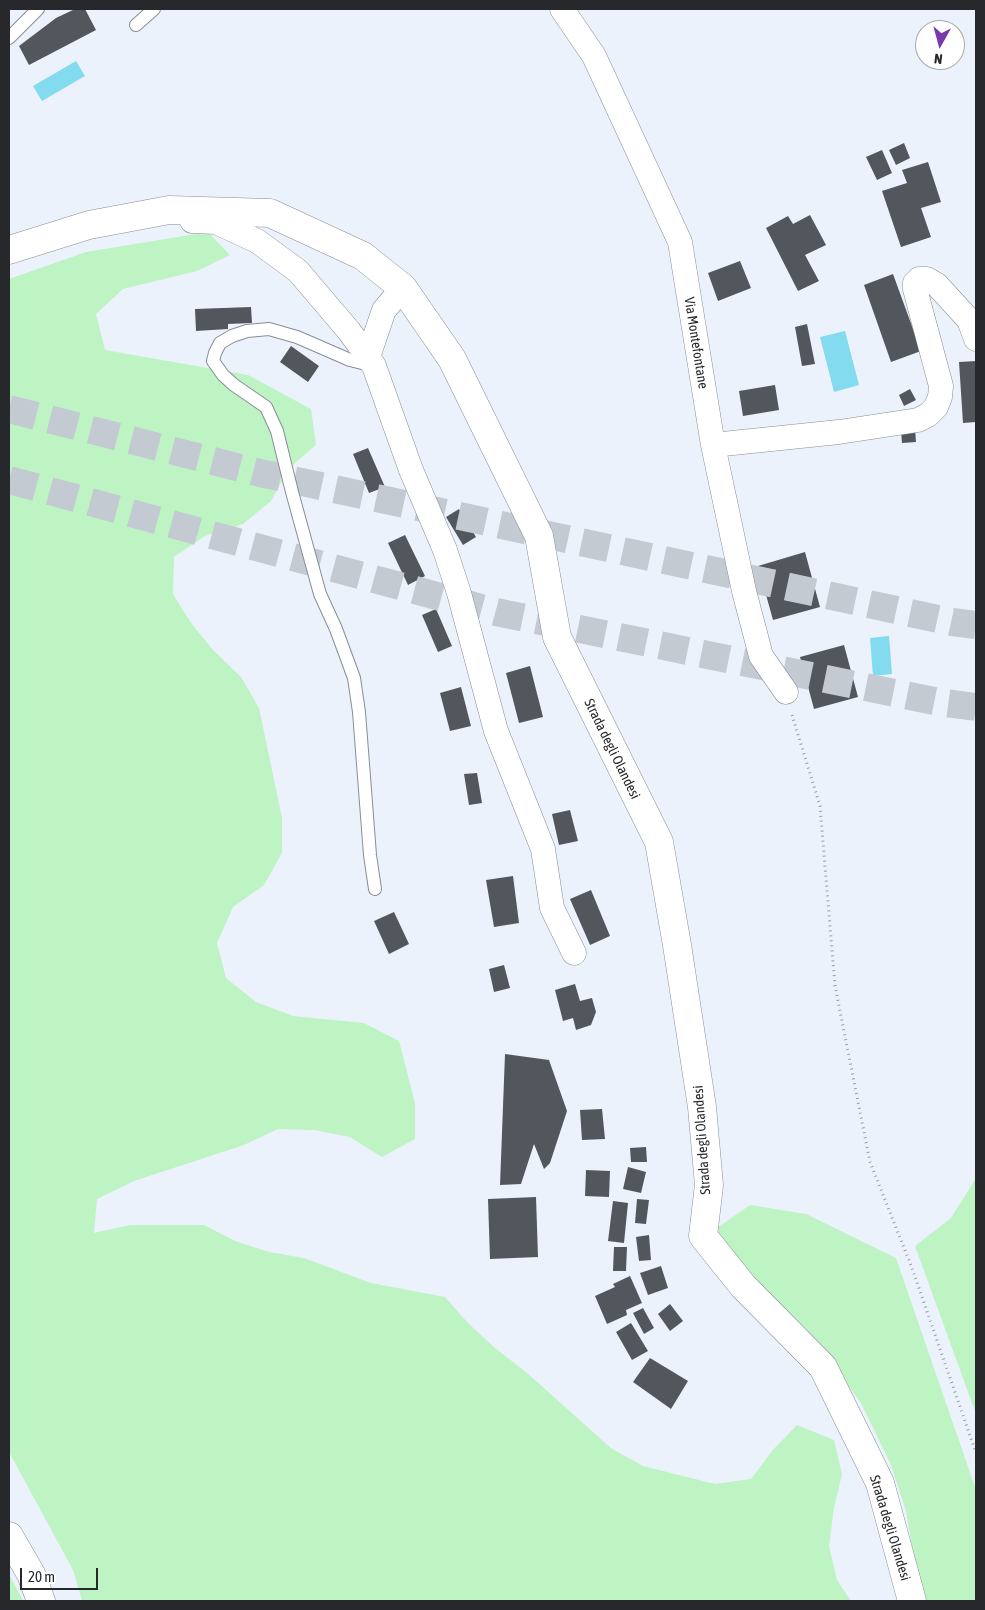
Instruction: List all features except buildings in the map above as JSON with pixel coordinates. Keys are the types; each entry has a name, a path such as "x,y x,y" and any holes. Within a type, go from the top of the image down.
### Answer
{"main road":[{"name":"Strada degli Olandesi","path":"9,250 88,225 169,210 270,213 363,256 403,288 452,359 539,536 557,637 659,842 702,1107 708,1185 703,1236 743,1286 823,1367 880,1484 912,1601"},
{"path":"9,1536 31,1574 42,1601"}],"street":[{"name":"Via Montefontane","path":"562,9 594,56 680,242 713,446 744,592 761,656 786,692"},
{"path":"145,214 181,221 216,222 257,241 298,271 371,361 411,470 445,550 459,593 496,731 543,849 552,908 574,953"},
{"path":"713,446 839,432 918,420 928,415 936,407 940,398 941,386 915,289 915,283 919,279 927,279 937,285 969,320 976,339"},
{"path":"371,361 384,310 403,288"}],"lane":[{"path":"9,38 38,9"},
{"path":"136,25 154,9"},
{"path":"371,361 350,360 297,338 269,329 247,331 232,336 220,343 213,361 223,375 234,385 266,406 277,431 320,594 336,629 354,678 359,712 370,855 375,889"}],"path":[{"path":"786,692 820,806 835,986 870,1162 912,1268 976,1453"}],"green space":[{"path":"208,232 230,255 197,271 123,289 96,314 105,350 248,375 311,409 316,445 289,468 271,501 243,524 205,536 174,557 173,594 191,623 214,651 241,677 259,708 282,818 282,853 264,885 233,907 217,943 226,978 256,1002 293,1016 364,1023 399,1041 415,1103 415,1139 382,1157 350,1137 314,1130 278,1129 244,1145 134,1181 97,1199 94,1233 130,1225 204,1225 235,1241 269,1252 304,1258 371,1283 445,1297 468,1323 495,1348 526,1372 612,1449 643,1466 715,1484 751,1479 772,1451 797,1425 834,1440 842,1474 834,1508 829,1546 837,1580 851,1601 82,1601 73,1570 9,1452 9,279 86,252"},
{"path":"976,1178 976,1414 915,1246 951,1218"},
{"path":"750,1205 806,1214 896,1258 976,1490 976,1601 923,1601 919,1589 906,1511 891,1465 861,1403 815,1341 711,1232"},
{"path":"9,1574 23,1601 9,1601"}],"water":[{"path":"76,61 85,76 42,101 33,86"},
{"path":"845,331 859,385 834,392 820,337"},
{"path":"889,636 892,674 873,676 870,638"}],"tunnel":[{"path":"9,409 260,473 952,622 976,625"},
{"path":"9,480 496,612 939,702 976,707"}]}
